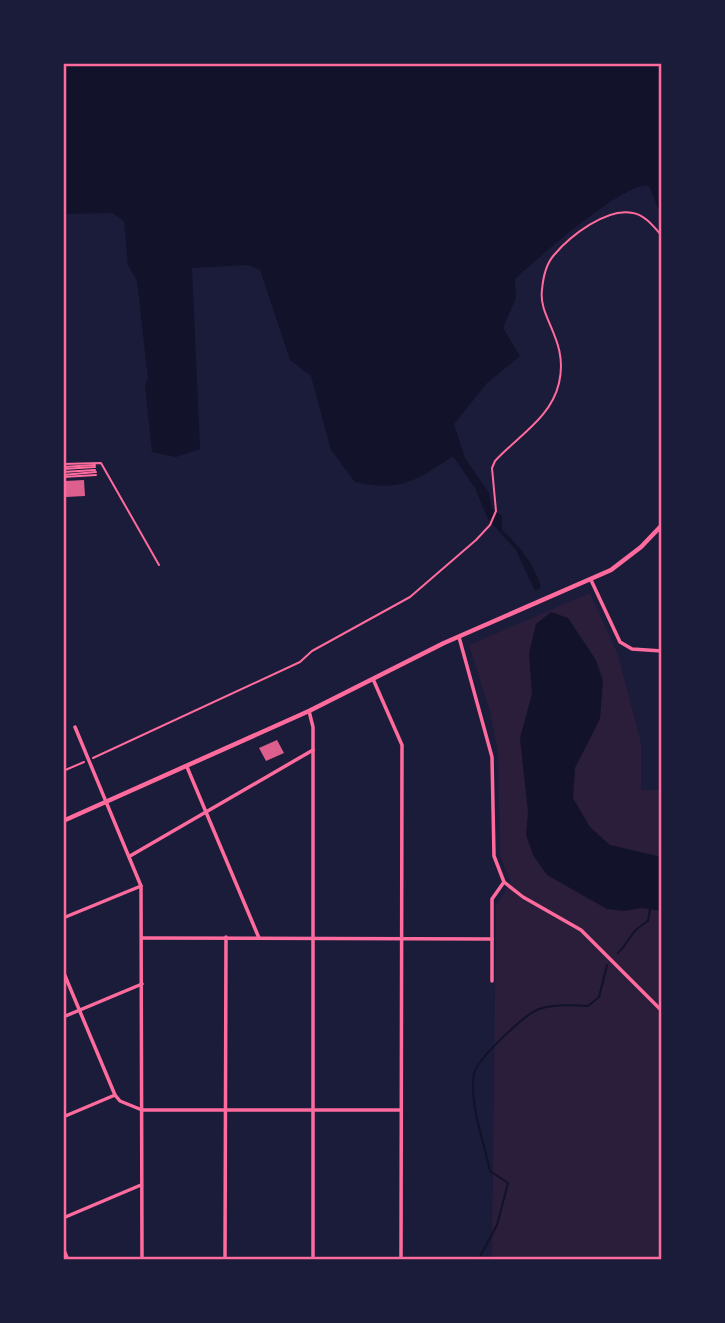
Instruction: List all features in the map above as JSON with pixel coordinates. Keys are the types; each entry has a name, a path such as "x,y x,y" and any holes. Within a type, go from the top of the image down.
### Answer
{"main road":[{"path":"63,821 309,711 459,637 591,580 627,559 662,524"}],"street":[{"path":"591,580 620,642 632,649 662,651"},
{"path":"459,637 492,757 494,856 504,882 523,897 580,930 662,1011"},
{"path":"373,679 402,745 401,1260"},
{"path":"309,711 313,724 313,1260"},
{"path":"75,727 141,886 142,1260"},
{"path":"129,856 313,750"},
{"path":"187,767 259,938"},
{"path":"492,981 493,896 504,882"},
{"path":"63,918 141,886"},
{"path":"142,937 492,939"},
{"path":"225,1260 226,937"},
{"path":"63,971 115,1095 120,1101 142,1110 401,1110"},
{"path":"63,1017 142,984"},
{"path":"63,1117 115,1095"},
{"path":"63,1218 141,1185"},
{"path":"63,1248 68,1260"}],"lane":[{"path":"63,471 101,463 159,565"},
{"path":"63,471 95,470 63,471"}],"path":[{"path":"63,771 300,662 312,651 410,597 481,534 494,518 496,499 492,483 495,461 536,424 559,385 561,351 541,297 546,270 554,255 583,230 621,213 641,216 662,236"}],"shaded area":[{"path":"63,63 662,63 662,218 649,186 637,188 601,208 515,279 516,298 503,328 520,356 487,383 454,424 465,458 489,493 492,509 502,516 502,530 526,557 541,588 535,591 516,550 488,519 475,488 453,456 417,478 396,485 355,482 331,450 311,376 290,360 260,270 248,265 192,268 200,449 176,457 152,452 145,385 148,379 137,281 128,265 124,221 112,213 63,214"},
{"path":"590,593 618,655 641,743 641,790 662,790 662,1260 492,1260 496,906 511,882 500,856 498,753 490,711 469,645"},
{"path":"551,612 568,618 596,660 603,681 600,719 575,768 573,798 590,827 610,845 662,857 662,911 641,908 624,911 607,909 547,875 533,855 526,835 528,812 520,738 532,694 529,653 536,624"}],"building":[{"path":"84,480 85,496 66,497 65,481"},
{"path":"277,740 284,753 266,761 259,748"}],"waterway":[{"path":"618,953 634,932 648,921 650,909"},
{"path":"478,1260 497,1225 508,1183 490,1171 474,1098 474,1074 477,1067 502,1038 539,1009 551,1006 588,1006 599,997 607,965"}]}
